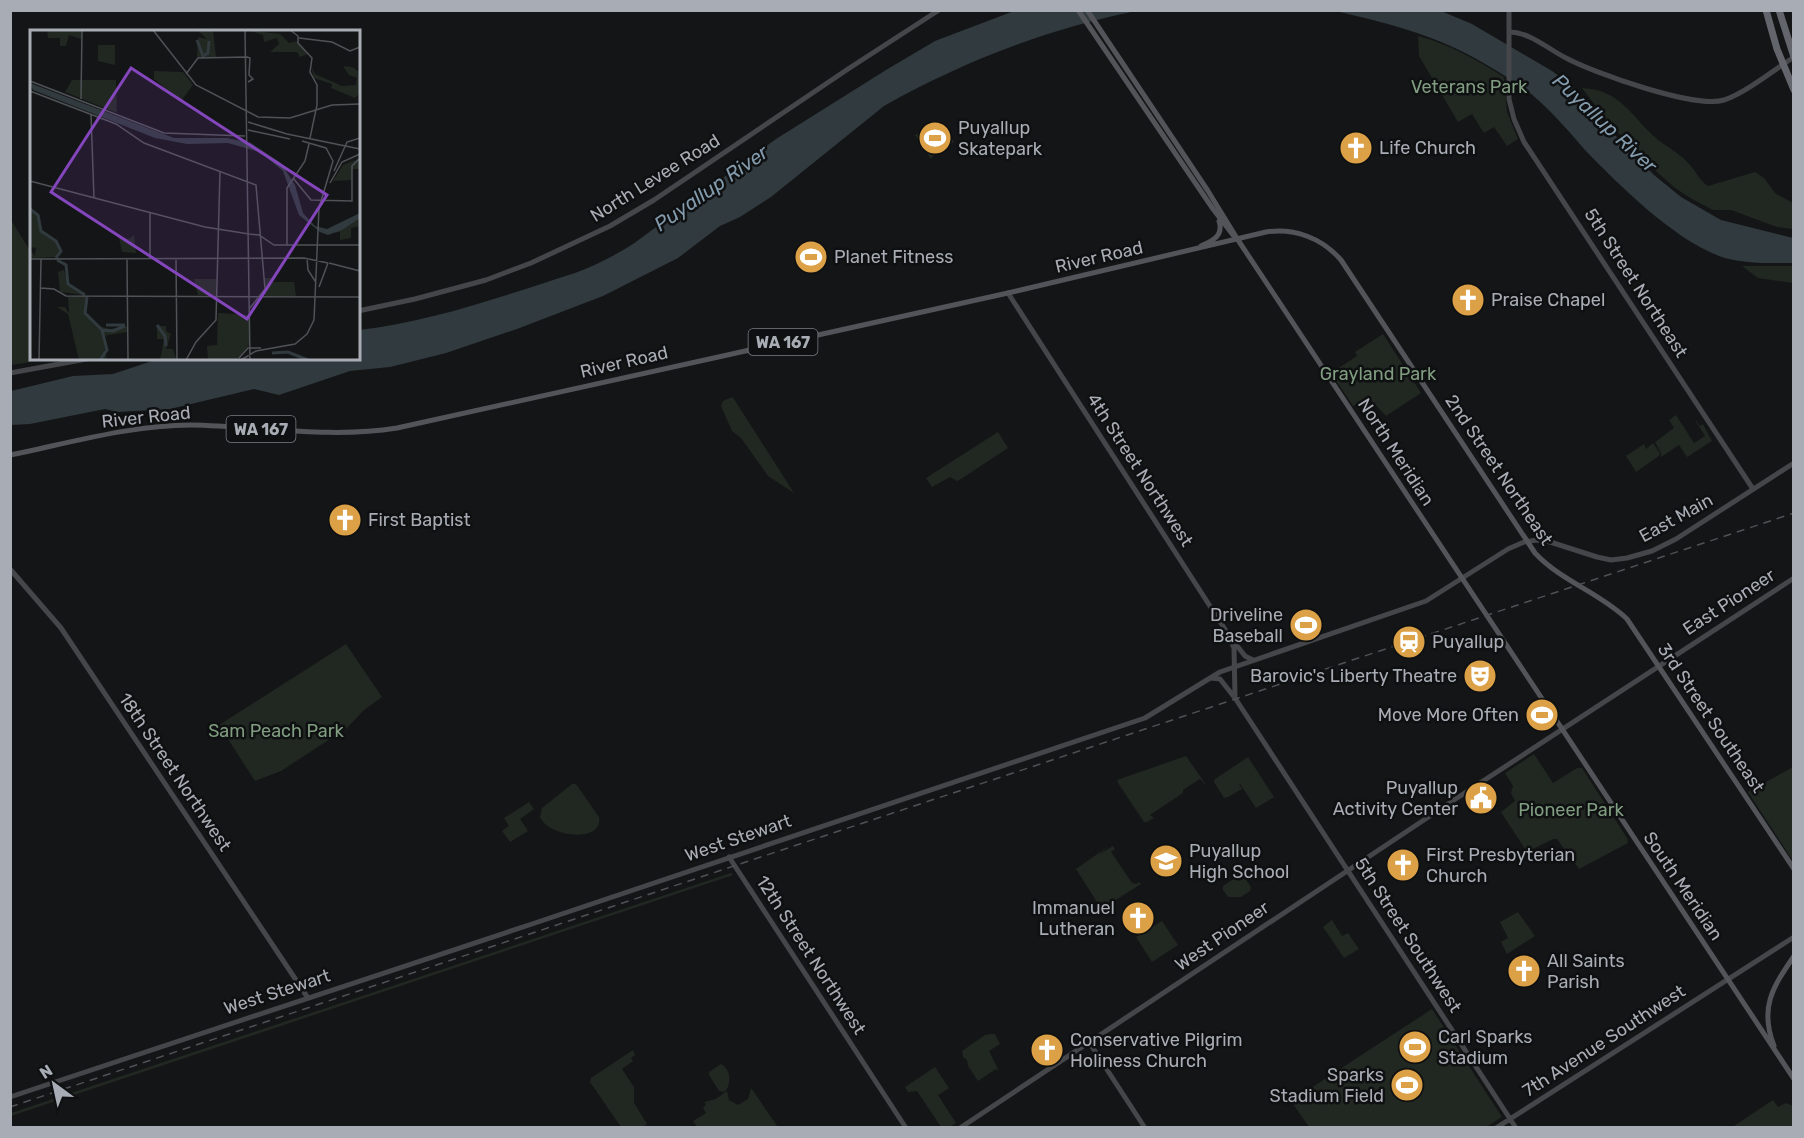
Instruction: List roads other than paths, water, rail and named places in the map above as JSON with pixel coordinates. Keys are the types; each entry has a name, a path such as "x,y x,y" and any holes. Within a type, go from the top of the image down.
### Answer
{"highway":[{"path":"1766,10 1777,49 1794,90"},
{"path":"1779,10 1794,57"}],"main road":[{"name":"North Meridian","path":"1078,10 1213,209 1238,240"},
{"name":"North Meridian","path":"1088,10 1508,650"},
{"name":"WA 167","path":"1189,252 1210,242 1221,232 1213,209"},
{"name":"2nd Street Northeast","path":"1238,240 1262,233 1286,231 1300,233 1322,243 1337,255 1535,553 1551,568 1593,594"},
{"path":"1249,257 1245,244 1262,233"},
{"name":"River Road","path":"10,455 135,429 164,426 335,434 397,428 1238,240"},
{"name":"3rd Street Southeast","path":"1593,594 1610,604 1627,619 1794,869"},
{"name":"South Meridian","path":"1508,650 1794,1079"},
{"path":"1778,1056 1769,1030 1768,1006 1773,989 1794,956"}],"street":[{"name":"North Levee Road","path":"360,311 416,299 486,279 542,258 610,226 654,200 939,10"},
{"name":"5th Street Northeast","path":"1509,10 1509,99 1514,119 1524,142 1753,489"},
{"path":"1509,34 1523,34 1588,69 1666,95 1719,102 1732,97 1794,57"},
{"name":"4th Street Northwest","path":"1008,293 1228,634 1234,648 1235,698"},
{"path":"10,373 81,360"},
{"name":"East Main","path":"1527,541 1553,543 1604,559 1627,558 1667,544 1794,462"},
{"name":"West Stewart","path":"10,1097 1145,718 1210,678 1234,667 1431,599 1508,549 1527,541"},
{"name":"18th Street Northwest","path":"10,568 61,628 308,998"},
{"name":"East Pioneer","path":"1561,730 1794,578"},
{"path":"1228,634 1245,656 1254,660"},
{"name":"5th Street Southwest","path":"1210,678 1220,679 1235,698 1516,1128"},
{"name":"West Pioneer","path":"960,1128 1561,730"},
{"name":"12th Street Northwest","path":"729,857 906,1128"},
{"name":"7th Avenue Southwest","path":"1496,1128 1794,937"},
{"path":"1089,1042 1145,1128"}],"water":[{"path":"1014,11 1136,11 1038,37 975,61 914,90 884,106 771,197 740,217 720,226 678,258 603,296 517,329 446,353 390,367 350,371 279,395 254,389 170,409 118,412 105,409 30,424 11,425 11,391 73,376 113,374 152,361 360,360 360,330 441,314 583,270 633,244 776,139 935,41"},
{"name":"Puyallup River","path":"1335,11 1441,11 1472,24 1570,84 1654,175 1681,197 1721,220 1793,238 1793,263 1742,261 1707,251 1650,212 1521,86 1477,59 1438,41 1399,27"}],"railway":[{"path":"10,1107 1794,513"}],"place":[{"name":"Puyallup Skatepark","path":"935,138"},
{"name":"Life Church","path":"1356,148"},
{"name":"Planet Fitness","path":"811,257"},
{"name":"Praise Chapel","path":"1468,300"},
{"name":"First Baptist","path":"345,520"},
{"name":"Driveline Baseball","path":"1306,625"},
{"name":"Puyallup","path":"1409,642"},
{"name":"Barovic's Liberty Theatre","path":"1480,676"},
{"name":"Move More Often","path":"1542,715"},
{"name":"Puyallup Activity Center","path":"1481,798"},
{"name":"Puyallup High School","path":"1166,861"},
{"name":"First Presbyterian Church","path":"1403,865"},
{"name":"Immanuel Lutheran","path":"1138,918"},
{"name":"All Saints Parish","path":"1524,971"},
{"name":"Carl Sparks Stadium","path":"1415,1047"},
{"name":"Conservative Pilgrim Holiness Church","path":"1047,1050"},
{"name":"Sparks Stadium Field","path":"1407,1085"}],"park label":[{"name":"Veterans Park","path":"1469,87"},
{"name":"Grayland Park","path":"1378,374"},
{"name":"Sam Peach Park","path":"276,731"},
{"name":"Pioneer Park","path":"1571,810"}]}
